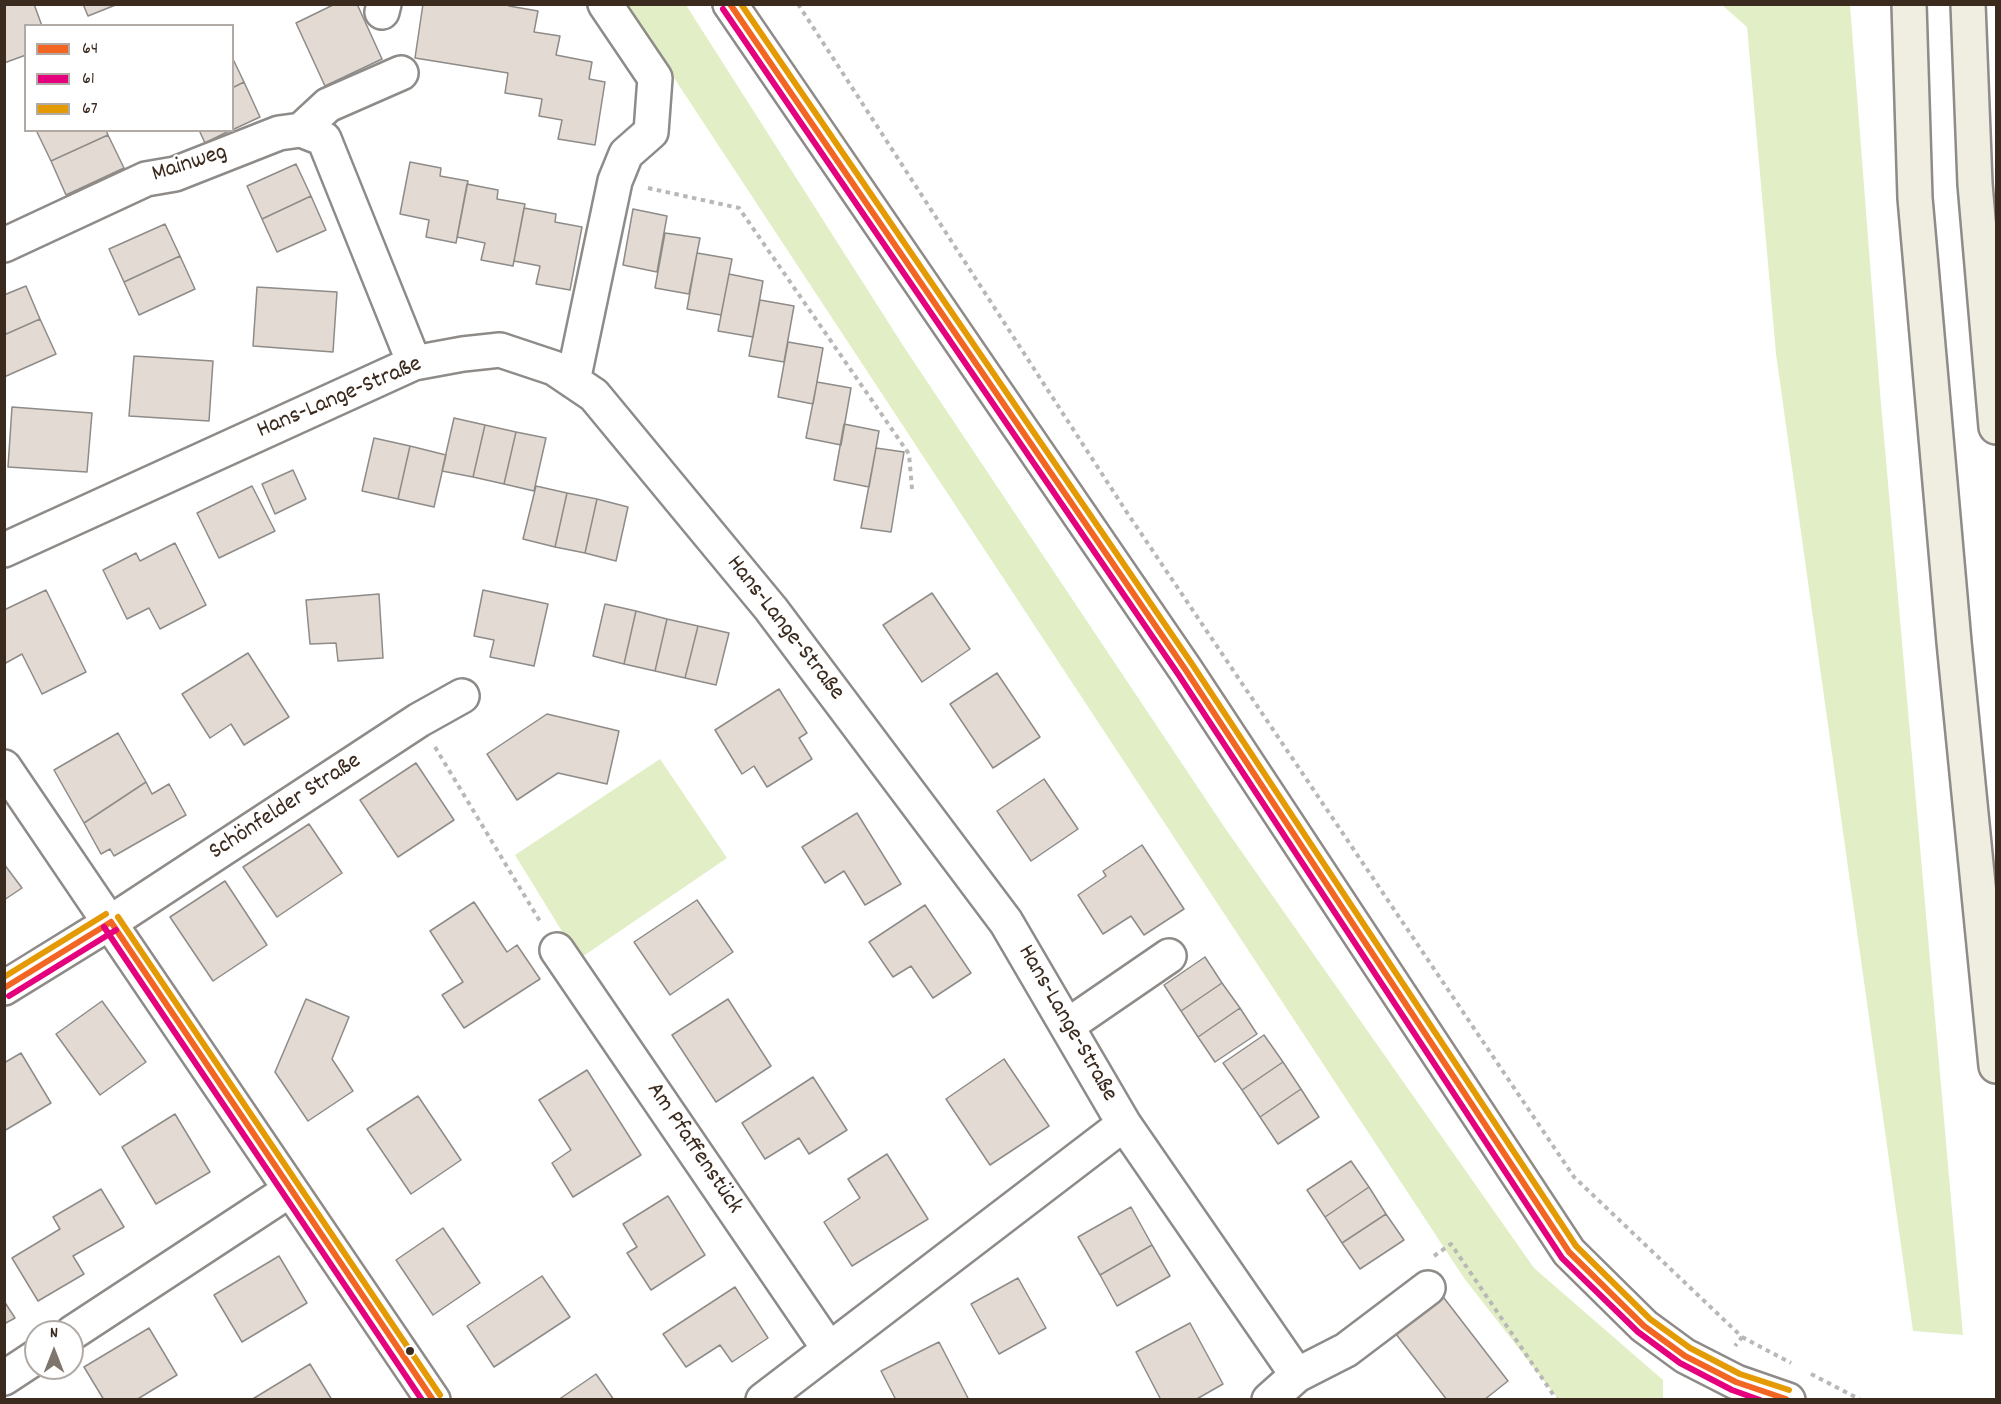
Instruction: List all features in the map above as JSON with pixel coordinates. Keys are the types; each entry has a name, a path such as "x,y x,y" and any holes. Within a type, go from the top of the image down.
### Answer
{"highway":[{"path":"1909,4 1915,198 1954,642 1996,1066"},
{"path":"1968,4 1976,184 1996,427"}],"street":[{"path":"573,381 615,182 626,154 651,132 655,78 605,4"},
{"path":"730,4 1185,669 1569,1252 1644,1326 1685,1356 1736,1383 1786,1399"},
{"path":"400,73 328,105 301,130 324,139 414,363"},
{"name":"Mainweg","path":"4,245 146,179 176,174 279,133 301,130"},
{"name":"Hans-Lange-Straße","path":"4,550 414,363 500,350 554,369 573,381 594,395 771,609 1006,922 1124,1124 1297,1375"},
{"name":"Schönfelder Straße","path":"4,988 111,922 419,720 462,696"},
{"path":"4,767 433,1400"},
{"name":"Am Pfaffenstück","path":"557,950 829,1349"},
{"path":"1067,1026 1169,956"},
{"path":"763,1400 1124,1124"},
{"path":"84,1325 290,1190"},
{"path":"1269,1400 1297,1375 1346,1350 1428,1288"},
{"path":"4,1378 24,1365"}],"path":[{"path":"798,4 1126,511 1574,1177 1742,1337 1717,1373"},
{"path":"615,182 739,208 909,454 912,489"},
{"path":"419,720 557,950"}],"green space":[{"path":"626,5 686,5 904,347 1225,828 1534,1268 1663,1380 1663,1399 1558,1399 1464,1278"},
{"path":"1722,5 1850,5 1880,392 1963,1335 1913,1331 1776,354 1747,27"},
{"path":"660,759 727,858 579,959 515,855"}],"building":[{"path":"4,4 34,4 41,24 24,24 24,56 4,63"},
{"path":"83,4 118,4 88,16"},
{"path":"335,4 357,4 382,59 325,86 296,23"},
{"path":"423,4 510,4 509,6 538,11 534,32 560,36 556,55 592,62 589,79 605,82 595,145 558,139 562,120 539,116 542,99 505,93 508,73 415,58"},
{"path":"234,61 244,82 234,87"},
{"path":"244,82 260,117 234,129 234,87"},
{"path":"37,132 107,132 108,135 51,161"},
{"path":"200,132 227,132 205,143"},
{"path":"108,135 124,168 66,195 51,161"},
{"path":"410,162 441,168 440,176 468,181 456,243 426,237 429,220 400,214"},
{"path":"296,164 311,196 262,219 247,186"},
{"path":"467,184 498,190 497,199 525,204 513,266 481,260 485,243 457,237"},
{"path":"311,196 326,230 277,252 262,219"},
{"path":"524,208 556,214 555,222 582,227 570,290 536,284 540,266 514,261"},
{"path":"633,209 667,216 657,272 623,265"},
{"path":"165,224 180,256 124,282 109,249"},
{"path":"665,233 700,238 689,294 655,288"},
{"path":"697,253 732,259 721,315 687,309"},
{"path":"180,256 195,289 139,315 124,282"},
{"path":"729,274 763,281 753,337 718,331"},
{"path":"26,286 40,319 4,335 4,295"},
{"path":"257,287 337,292 333,352 253,346"},
{"path":"760,300 794,306 784,362 749,356"},
{"path":"40,319 56,354 4,377 4,335"},
{"path":"788,342 823,348 813,404 778,397"},
{"path":"134,356 213,361 209,421 129,416"},
{"path":"817,382 851,388 841,445 806,438"},
{"path":"12,407 92,413 87,472 8,467"},
{"path":"454,418 485,425 473,477 442,471"},
{"path":"844,424 879,431 869,487 834,480"},
{"path":"485,425 516,432 504,484 473,477"},
{"path":"516,432 546,438 534,491 504,484"},
{"path":"374,438 410,446 398,499 362,491"},
{"path":"410,446 446,455 434,507 398,499"},
{"path":"876,448 904,452 891,532 861,528"},
{"path":"293,470 306,499 275,514 262,484"},
{"path":"252,486 275,531 219,558 197,513"},
{"path":"536,486 567,493 555,547 523,539"},
{"path":"567,493 597,499 585,553 555,547"},
{"path":"597,499 628,507 616,561 585,553"},
{"path":"175,543 206,605 160,629 149,608 127,619 103,570 136,553 140,561"},
{"path":"46,590 86,672 42,694 22,654 4,664 4,610"},
{"path":"483,590 548,604 534,666 490,657 494,640 474,636"},
{"path":"932,593 970,649 922,682 883,625"},
{"path":"379,594 383,658 338,661 336,643 310,644 306,600"},
{"path":"605,604 636,611 624,664 593,656"},
{"path":"636,611 667,619 655,671 624,664"},
{"path":"667,619 698,626 685,678 655,671"},
{"path":"698,626 729,633 716,685 685,678"},
{"path":"248,653 289,717 244,745 231,724 210,738 182,694"},
{"path":"997,673 1040,737 993,768 950,704"},
{"path":"779,689 807,733 799,738 812,759 767,787 754,766 742,774 715,730"},
{"path":"547,714 619,731 607,784 558,773 517,800 487,754"},
{"path":"118,733 146,782 84,823 54,770"},
{"path":"416,763 454,820 398,857 360,800"},
{"path":"1044,779 1078,829 1031,861 997,811"},
{"path":"146,782 152,794 169,784 186,815 114,856 110,849 101,854 84,823"},
{"path":"857,813 901,884 865,905 844,871 825,883 802,847"},
{"path":"309,824 342,873 277,917 243,867"},
{"path":"1142,845 1184,909 1144,935 1131,916 1103,934 1078,895 1106,876 1103,871"},
{"path":"4,864 22,888 4,900"},
{"path":"225,881 267,945 213,981 170,917"},
{"path":"697,900 733,952 670,995 634,942"},
{"path":"474,902 507,952 517,945 540,979 464,1028 442,995 463,982 430,931"},
{"path":"925,905 971,973 933,998 911,966 893,977 869,942"},
{"path":"1205,957 1222,983 1181,1011 1164,985"},
{"path":"1222,983 1240,1008 1198,1037 1181,1011"},
{"path":"306,999 349,1017 332,1059 353,1091 308,1121 275,1072"},
{"path":"728,999 771,1066 716,1102 672,1035"},
{"path":"102,1001 146,1062 100,1095 56,1034"},
{"path":"1240,1008 1257,1034 1215,1062 1198,1037"},
{"path":"1264,1035 1283,1062 1242,1090 1223,1063"},
{"path":"21,1053 51,1103 4,1131 4,1063"},
{"path":"1004,1059 1049,1126 990,1165 946,1099"},
{"path":"1283,1062 1301,1089 1260,1117 1242,1090"},
{"path":"587,1070 641,1155 573,1197 552,1163 571,1150 539,1100"},
{"path":"813,1077 847,1130 809,1154 799,1138 765,1159 742,1123"},
{"path":"1301,1089 1319,1117 1278,1144 1260,1117"},
{"path":"418,1096 461,1160 411,1194 367,1129"},
{"path":"175,1114 210,1172 156,1204 122,1147"},
{"path":"887,1154 928,1219 852,1266 824,1222 860,1198 848,1179"},
{"path":"1351,1161 1369,1187 1325,1217 1307,1190"},
{"path":"1369,1187 1386,1214 1342,1243 1325,1217"},
{"path":"101,1189 124,1227 73,1256 84,1274 38,1301 12,1258 60,1229 53,1217"},
{"path":"668,1196 705,1255 651,1290 627,1253 637,1247 623,1224"},
{"path":"1131,1207 1152,1245 1100,1275 1078,1237"},
{"path":"1386,1214 1404,1240 1360,1269 1342,1243"},
{"path":"443,1228 480,1283 433,1315 396,1260"},
{"path":"1152,1245 1170,1276 1117,1306 1100,1275"},
{"path":"279,1256 307,1303 242,1342 214,1295"},
{"path":"542,1276 570,1317 494,1367 467,1326"},
{"path":"1018,1278 1046,1328 999,1354 971,1304"},
{"path":"735,1287 768,1338 732,1362 720,1345 686,1367 663,1334"},
{"path":"1444,1298 1508,1381 1484,1400 1447,1400 1396,1334"},
{"path":"4,1301 15,1318 4,1324"},
{"path":"1190,1323 1223,1384 1195,1400 1161,1400 1136,1352"},
{"path":"149,1328 177,1375 136,1400 104,1400 84,1367"},
{"path":"939,1342 969,1400 896,1400 881,1371"},
{"path":"310,1364 332,1400 251,1400"},
{"path":"596,1374 614,1400 558,1400"}],"transit line":[{"name":"64","path":"730,4 1185,669 1569,1252 1644,1326 1685,1356 1736,1382 1786,1399"},
{"name":"67","path":"741,4 1192,664 1576,1246 1650,1319 1690,1348 1740,1374 1789,1390"},
{"name":"61","path":"723,9 1178,674 1562,1258 1638,1332 1680,1363 1732,1390 1760,1400"},
{"name":"67","path":"4,977 106,914"},
{"name":"67","path":"118,917 440,1395"},
{"name":"64","path":"111,922 433,1400"},
{"name":"64","path":"4,988 111,922"},
{"name":"61","path":"104,927 422,1400"},
{"name":"61","path":"9,996 116,930"}]}
